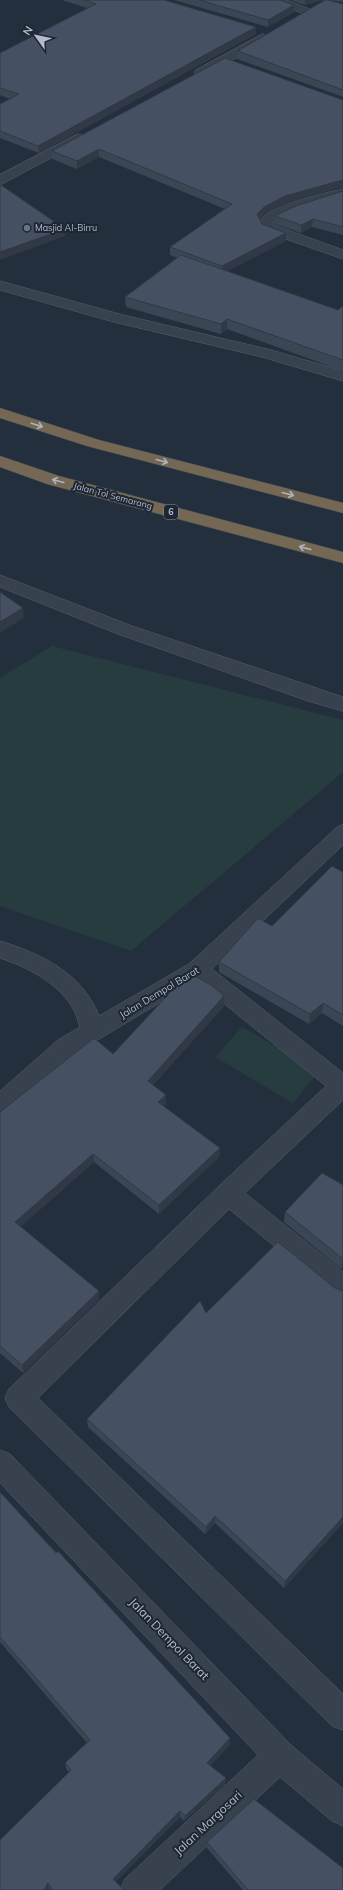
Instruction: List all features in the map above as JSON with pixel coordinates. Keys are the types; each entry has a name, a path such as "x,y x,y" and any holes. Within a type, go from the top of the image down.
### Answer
{"highway":[{"path":"0,413 93,443 343,508"},
{"name":"Jalan Tol Semarang","path":"0,462 53,480 343,558"}],"street":[{"path":"275,0 306,11"},
{"path":"294,18 318,4"},
{"path":"189,79 273,32 254,29"},
{"path":"224,60 239,66"},
{"path":"0,180 91,132"},
{"path":"343,194 332,196 274,216 265,222 268,228 343,255"},
{"path":"0,285 119,319 266,353 343,376"},
{"path":"0,582 125,630 343,704"},
{"name":"Jalan Dempol Barat","path":"0,1105 66,1047 197,970 343,833"},
{"path":"0,949 49,970 65,982 81,1001 93,1031"},
{"path":"197,970 343,1085 228,1194 19,1398 343,1715"},
{"path":"228,1194 343,1287"},
{"name":"Jalan Dempol Barat","path":"0,1463 280,1756 343,1810"},
{"name":"Jalan Margosari","path":"136,1890 280,1756"}],"green space":[{"path":"52,646 343,720 343,772 131,951 0,906 0,678"},
{"path":"242,1027 319,1071 293,1103 215,1057"}],"building":[{"path":"84,0 164,0 256,27 38,146 0,131 0,104 19,94 0,88 0,53 96,4"},
{"path":"199,0 280,0 294,5 268,20"},
{"path":"325,0 343,4 343,90 238,51"},
{"path":"225,58 343,100 343,180 285,196 264,207 257,214 262,224 286,233 222,266 170,247 232,204 99,149 77,161 52,151"},
{"name":"Masjid Al-Birru","path":"1,185 65,229 0,252"},
{"path":"343,191 343,227 313,219 301,225 275,216 296,206"},
{"path":"181,255 338,310 343,306 343,360 227,319 221,324 125,297"},
{"path":"0,592 23,608 0,622"},
{"path":"332,866 343,872 343,1015 323,1003 310,1014 219,962 258,918 272,926"},
{"path":"193,975 211,985 224,996 148,1081 166,1095 158,1102 220,1148 159,1205 93,1154 15,1222 99,1291 22,1365 0,1346 0,1112 94,1038 113,1054 177,985"},
{"path":"322,1173 343,1185 343,1259 285,1212"},
{"path":"278,1242 335,1288 343,1291 343,1517 285,1581 215,1516 206,1527 87,1419 200,1301 206,1313"},
{"path":"0,1492 56,1553 58,1551 230,1738 207,1763 226,1778 185,1816 180,1811 113,1879 124,1890 53,1890 48,1883 44,1890 0,1890 0,1840 71,1770 65,1763 90,1740 0,1637"},
{"path":"254,1799 343,1868 343,1890 248,1890 207,1842"}],"place":[{"name":"Masjid Al-Birru","path":"27,228"}]}
